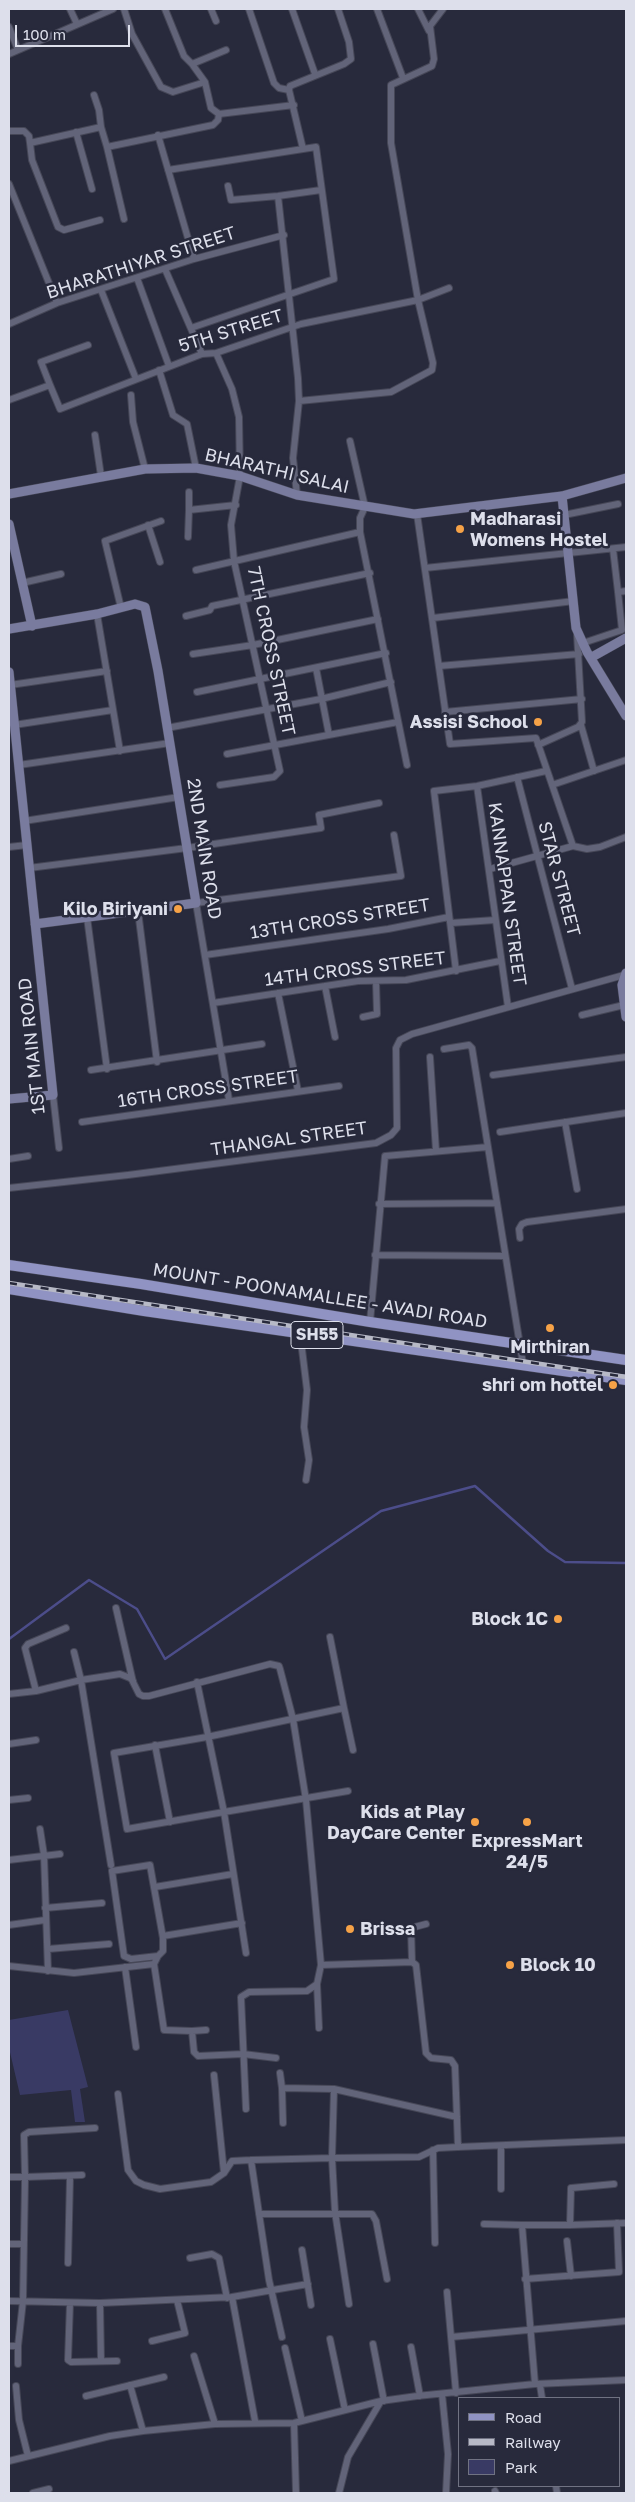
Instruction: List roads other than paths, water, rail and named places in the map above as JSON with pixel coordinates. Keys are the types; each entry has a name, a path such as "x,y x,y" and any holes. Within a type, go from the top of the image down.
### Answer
{"main road":[{"name":"MOUNT - POONAMALLEE - AVADI ROAD","path":"9,1266 141,1284 370,1322 626,1360"},
{"name":"MOUNT - POONAMALLEE - AVADI ROAD","path":"9,1289 626,1380"}],"street":[{"path":"70,9 77,24"},
{"path":"9,54 113,9"},
{"path":"124,9 132,34 161,87 173,92 205,82"},
{"path":"165,9 184,56 205,82 211,108 220,114 294,105"},
{"path":"211,9 216,21"},
{"path":"249,9 274,83 279,88 289,90"},
{"path":"292,9 315,74"},
{"path":"303,149 289,90 290,86 352,59 349,42 338,9"},
{"path":"377,9 404,78"},
{"path":"418,9 430,32"},
{"path":"298,401 391,392 432,370 433,363 418,300 391,143 390,85 429,68 434,63 430,26 440,10"},
{"path":"9,27 18,50"},
{"path":"192,64 226,50"},
{"path":"94,95 124,220"},
{"path":"107,148 213,124 218,120 220,114"},
{"path":"30,143 101,127"},
{"path":"9,131 24,131 29,136 32,160 58,226 64,230 100,220"},
{"path":"76,132 92,189"},
{"path":"158,136 194,259"},
{"path":"168,170 316,147 334,279 191,328"},
{"path":"9,184 57,303"},
{"path":"228,186 231,200 321,190"},
{"path":"278,196 290,293 298,401 293,458 296,495"},
{"name":"BHARATHIYAR STREET","path":"9,324 57,303 194,259 284,234"},
{"path":"165,269 202,354"},
{"path":"137,278 169,366"},
{"name":"5TH STREET","path":"50,385 60,409 202,354 216,353 292,327 418,300 449,288"},
{"path":"101,290 136,379"},
{"path":"9,400 50,385 41,362 88,345"},
{"name":"7TH CROSS STREET","path":"216,353 232,389 239,417 240,476 231,525 234,561 280,771 277,775 220,786"},
{"path":"159,370 173,415 187,424 196,468"},
{"path":"131,395 133,422 145,469"},
{"path":"94,434 101,476"},
{"path":"350,441 365,507 360,518 360,532 392,682 407,765"},
{"name":"BHARATHI SALAI","path":"9,494 145,469 196,468 240,476 296,495 418,514 562,496 626,478"},
{"path":"188,537 189,492"},
{"path":"562,496 579,654 583,716 581,725 594,770"},
{"path":"564,515 618,504"},
{"path":"189,510 236,505"},
{"path":"418,514 450,744 536,738 573,846"},
{"path":"9,629 121,608 105,541 161,521"},
{"path":"9,524 32,626"},
{"path":"148,525 160,562"},
{"path":"196,570 360,532"},
{"path":"426,568 626,547"},
{"path":"583,643 622,630 613,549"},
{"path":"186,616 210,610 212,606 370,573"},
{"path":"22,583 61,574"},
{"path":"618,592 626,591"},
{"path":"432,618 574,601"},
{"name":"2ND MAIN ROAD","path":"121,608 143,605 158,671 228,1100"},
{"path":"97,614 120,750"},
{"path":"193,654 378,619"},
{"path":"576,628 626,716"},
{"path":"592,657 626,638"},
{"path":"197,692 386,653"},
{"path":"439,666 579,654"},
{"path":"316,668 328,736"},
{"path":"10,685 107,671"},
{"name":"1ST MAIN ROAD","path":"9,672 59,1148"},
{"path":"167,728 321,699 392,682"},
{"path":"445,712 582,699"},
{"path":"14,725 113,710"},
{"path":"227,754 398,722"},
{"path":"538,745 581,725"},
{"path":"19,766 170,743"},
{"path":"552,785 626,760"},
{"path":"456,971 434,791 477,786 546,771"},
{"name":"STAR STREET","path":"517,777 572,989"},
{"name":"KANNAPPAN STREET","path":"477,786 490,869 500,961 508,1007"},
{"path":"24,821 179,797"},
{"path":"29,868 187,848 321,828 319,815 379,804"},
{"path":"35,924 401,876 394,835"},
{"path":"490,869 573,846 587,849 626,837"},
{"path":"9,847 27,845"},
{"path":"138,911 157,1062"},
{"path":"87,917 107,1069"},
{"name":"13TH CROSS STREET","path":"205,955 450,920 495,920"},
{"name":"14TH CROSS STREET","path":"213,1004 325,986 406,980 500,961"},
{"path":"625,974 622,985 626,1017"},
{"name":"THANGAL STREET","path":"9,1188 137,1174 376,1143 391,1135 397,1128 396,1048 400,1040 412,1034 625,974"},
{"path":"363,1018 377,1014 376,981"},
{"path":"325,986 334,1036"},
{"path":"278,993 298,1091"},
{"path":"582,1015 624,1005"},
{"path":"91,1070 157,1062 262,1044"},
{"path":"444,1049 469,1045 472,1048 523,1364"},
{"path":"430,1057 436,1150"},
{"path":"493,1076 626,1057"},
{"name":"16TH CROSS STREET","path":"82,1122 228,1100 339,1086"},
{"path":"9,1099 53,1095"},
{"path":"500,1132 626,1113"},
{"path":"565,1122 577,1189"},
{"path":"370,1322 379,1204 385,1156 436,1150 488,1147"},
{"path":"9,1158 28,1156"},
{"path":"379,1204 497,1203"},
{"path":"520,1238 522,1224 527,1222 626,1209"},
{"path":"375,1255 505,1256"},
{"path":"300,1333 307,1390 304,1427 309,1460 306,1480"},
{"path":"116,1608 133,1682 139,1694 150,1696 196,1682 270,1664 279,1666 293,1719 306,1800 320,1965 317,1984 319,2028"},
{"path":"36,1691 26,1648 28,1644 66,1628"},
{"path":"330,1638 352,1750"},
{"path":"74,1652 81,1680 112,1864"},
{"path":"9,1694 36,1691 81,1680 124,1674 133,1682"},
{"path":"196,1682 224,1812 246,1953"},
{"path":"344,1708 207,1737 114,1753 127,1829 306,1800 348,1791"},
{"path":"9,1744 36,1740"},
{"path":"155,1745 170,1822"},
{"path":"9,1800 28,1798"},
{"path":"40,1830 44,1855 48,1971"},
{"path":"9,1860 60,1854"},
{"path":"158,1956 131,1959 124,1956 112,1871 150,1865 164,1951 158,1956 154,1964 164,2030 206,2030"},
{"path":"155,1887 234,1874"},
{"path":"45,1908 102,1903"},
{"path":"9,1925 45,1920"},
{"path":"162,1936 242,1922"},
{"path":"426,1924 411,1928 412,1962 418,1969 426,2052 431,2058 451,2060 455,2066 458,2147"},
{"path":"48,1949 109,1944"},
{"path":"320,1965 412,1962"},
{"path":"9,1966 74,1973 154,1964"},
{"path":"125,1967 136,2048"},
{"path":"246,2109 240,2002 244,1994 249,1992 307,1991 317,1984"},
{"path":"192,2031 194,2052 198,2056 243,2054 276,2058"},
{"path":"280,2073 284,2123"},
{"path":"214,2075 224,2173"},
{"path":"282,2088 334,2089 457,2117"},
{"path":"334,2089 332,2158 335,2212 349,2304"},
{"path":"118,2094 125,2160 128,2170 136,2181 152,2188 160,2189 211,2182 224,2173 232,2161 419,2157 443,2146 501,2146 626,2140"},
{"path":"18,2364 23,2301 22,2244 25,2177 23,2138 27,2132 96,2128"},
{"path":"501,2146 501,2189"},
{"path":"433,2150 435,2243"},
{"path":"251,2160 271,2289 282,2337"},
{"path":"9,2177 70,2177 82,2175"},
{"path":"68,2263 70,2177"},
{"path":"570,2225 571,2188 614,2184"},
{"path":"259,2214 368,2213 375,2217 387,2279"},
{"path":"525,2279 618,2272 618,2223"},
{"path":"484,2224 570,2225 626,2223"},
{"path":"522,2225 529,2330 537,2384 542,2397"},
{"path":"567,2241 571,2276"},
{"path":"9,2244 22,2244"},
{"path":"302,2250 311,2304"},
{"path":"190,2258 212,2254 219,2258 230,2298 255,2422"},
{"path":"9,2301 100,2303 230,2298 271,2289 308,2284"},
{"path":"447,2292 456,2393"},
{"path":"152,2341 185,2333 177,2300"},
{"path":"70,2302 68,2360 71,2362 117,2361"},
{"path":"100,2303 102,2361"},
{"path":"451,2337 626,2321"},
{"path":"330,2339 345,2410"},
{"path":"339,2493 348,2457 382,2401 373,2344"},
{"path":"9,2346 18,2346"},
{"path":"411,2347 420,2396"},
{"path":"285,2348 302,2420"},
{"path":"194,2356 215,2424"},
{"path":"86,2396 164,2377"},
{"path":"9,2460 110,2436 143,2431 215,2424 294,2423 382,2401 420,2396 537,2384 626,2380"},
{"path":"130,2385 143,2431"},
{"path":"11,2386 28,2456"},
{"path":"442,2394 448,2454 446,2493"},
{"path":"294,2423 296,2493"},
{"path":"33,2493 49,2489"}],"waterway":[{"path":"9,1639 89,1580 137,1609 165,1659 381,1511 475,1486 548,1551 565,1562 626,1563"}],"railway":[{"path":"9,1283 626,1377"}],"place":[{"name":"Madharasi Womens Hostel","path":"460,529"},
{"name":"Assisi School","path":"538,722"},
{"name":"Kilo Biriyani","path":"178,909"},
{"name":"Mirthiran","path":"550,1328"},
{"name":"shri om hottel","path":"613,1385"},
{"name":"Block 1C","path":"558,1619"},
{"name":"Kids at Play DayCare Center","path":"475,1822"},
{"name":"ExpressMart 24/5","path":"527,1822"},
{"name":"Brissa","path":"350,1929"},
{"name":"Block 10","path":"510,1965"}]}
